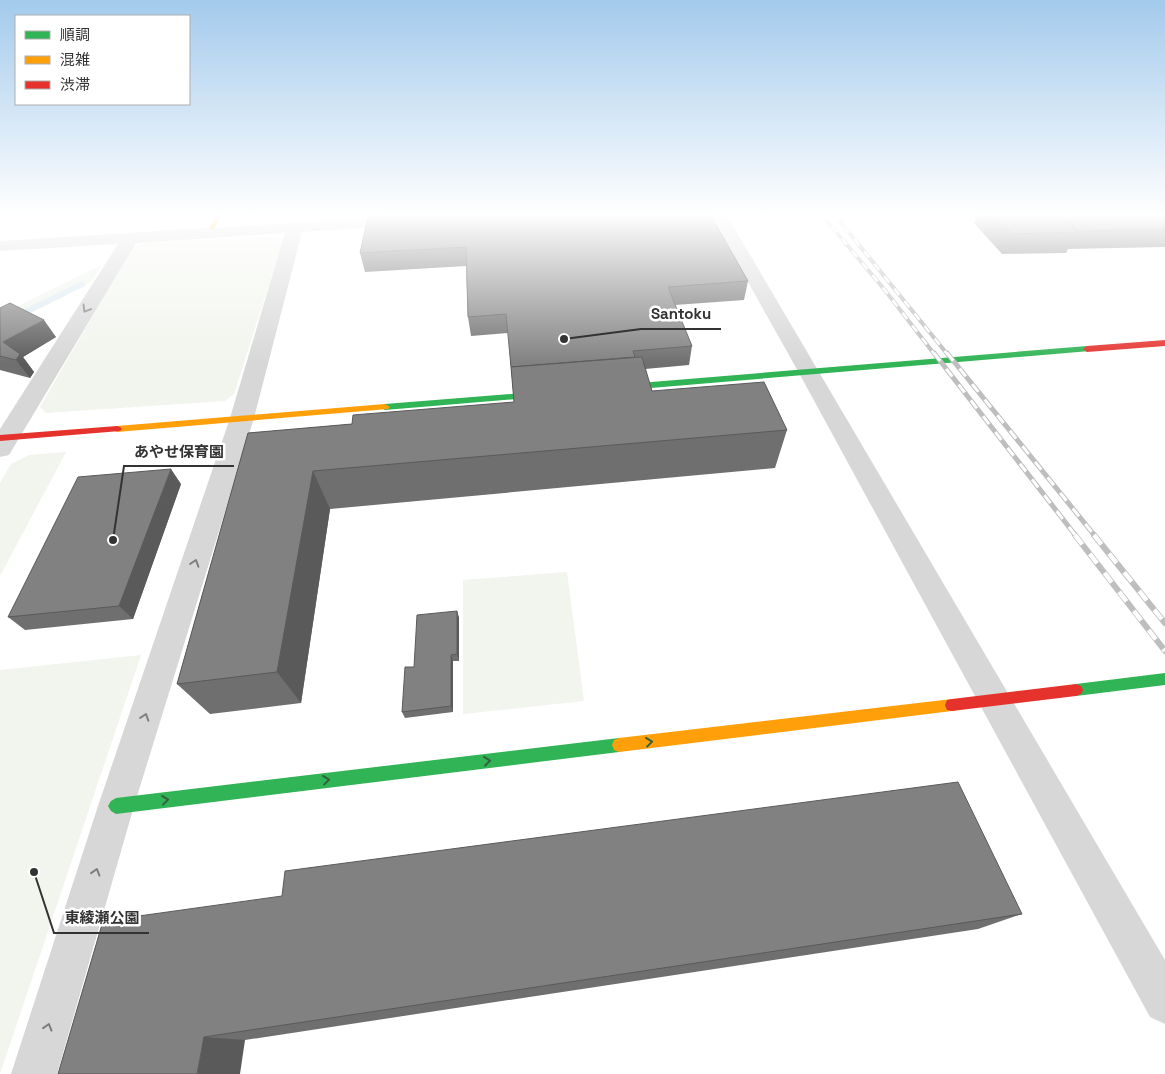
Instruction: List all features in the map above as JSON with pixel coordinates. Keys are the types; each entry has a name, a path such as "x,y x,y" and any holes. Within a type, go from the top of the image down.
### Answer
{"street":[{"path":"3,441 114,264"},
{"path":"34,1074 116,806 242,418 286,264"},
{"path":"747,264 1165,1002"},
{"path":"601,390 1165,343"},
{"path":"3,441 242,418 561,393"},
{"path":"116,806 1165,679"}],"shaded area":[{"path":"103,264 91,282 0,328 0,315"},
{"path":"123,264 276,264 234,394 225,401 46,413 40,407"},
{"path":"66,452 0,576 0,483 11,464 29,455"},
{"path":"567,572 584,701 463,714 463,580"},
{"path":"141,655 0,1074 0,670"}],"building":[{"path":"466,264 738,264 748,281 668,287 692,346 633,351 635,357 511,367 506,314 468,317"},
{"path":"10,303 44,320 3,342 20,354 16,360 0,356 0,308"},
{"path":"642,357 652,391 764,382 787,430 313,471 277,672 177,684 248,433 352,424 353,415 514,402 511,367"},
{"path":"171,469 119,606 8,617 78,477"},
{"path":"457,611 457,654 451,655 451,706 402,712 405,667 414,667 417,615"},
{"path":"958,782 1022,914 204,1037 197,1074 58,1074 103,921 282,896 285,871"}],"waterway":[{"path":"0,325 82,284"}],"railway":[{"path":"863,264 935,355"},
{"path":"875,264 948,355"},
{"path":"934,353 1076,536"},
{"path":"947,353 1095,536"},
{"path":"1075,535 1165,651"},
{"path":"1094,535 1165,623"}],"traffic: fast":[{"path":"615,388 1087,349"},
{"path":"385,407 549,394"},
{"path":"1076,690 1165,679"},
{"path":"116,806 619,745"}],"traffic: slow":[{"path":"117,429 385,407"},
{"path":"619,745 952,705"}],"traffic: jam":[{"path":"1087,349 1165,343"},
{"path":"0,438 117,429"},
{"path":"952,705 1076,690"}],"place":[{"name":"Santoku","path":"564,339"},
{"name":"あやせ保育園","path":"113,540"},
{"name":"東綾瀬公園","path":"34,872"}]}
